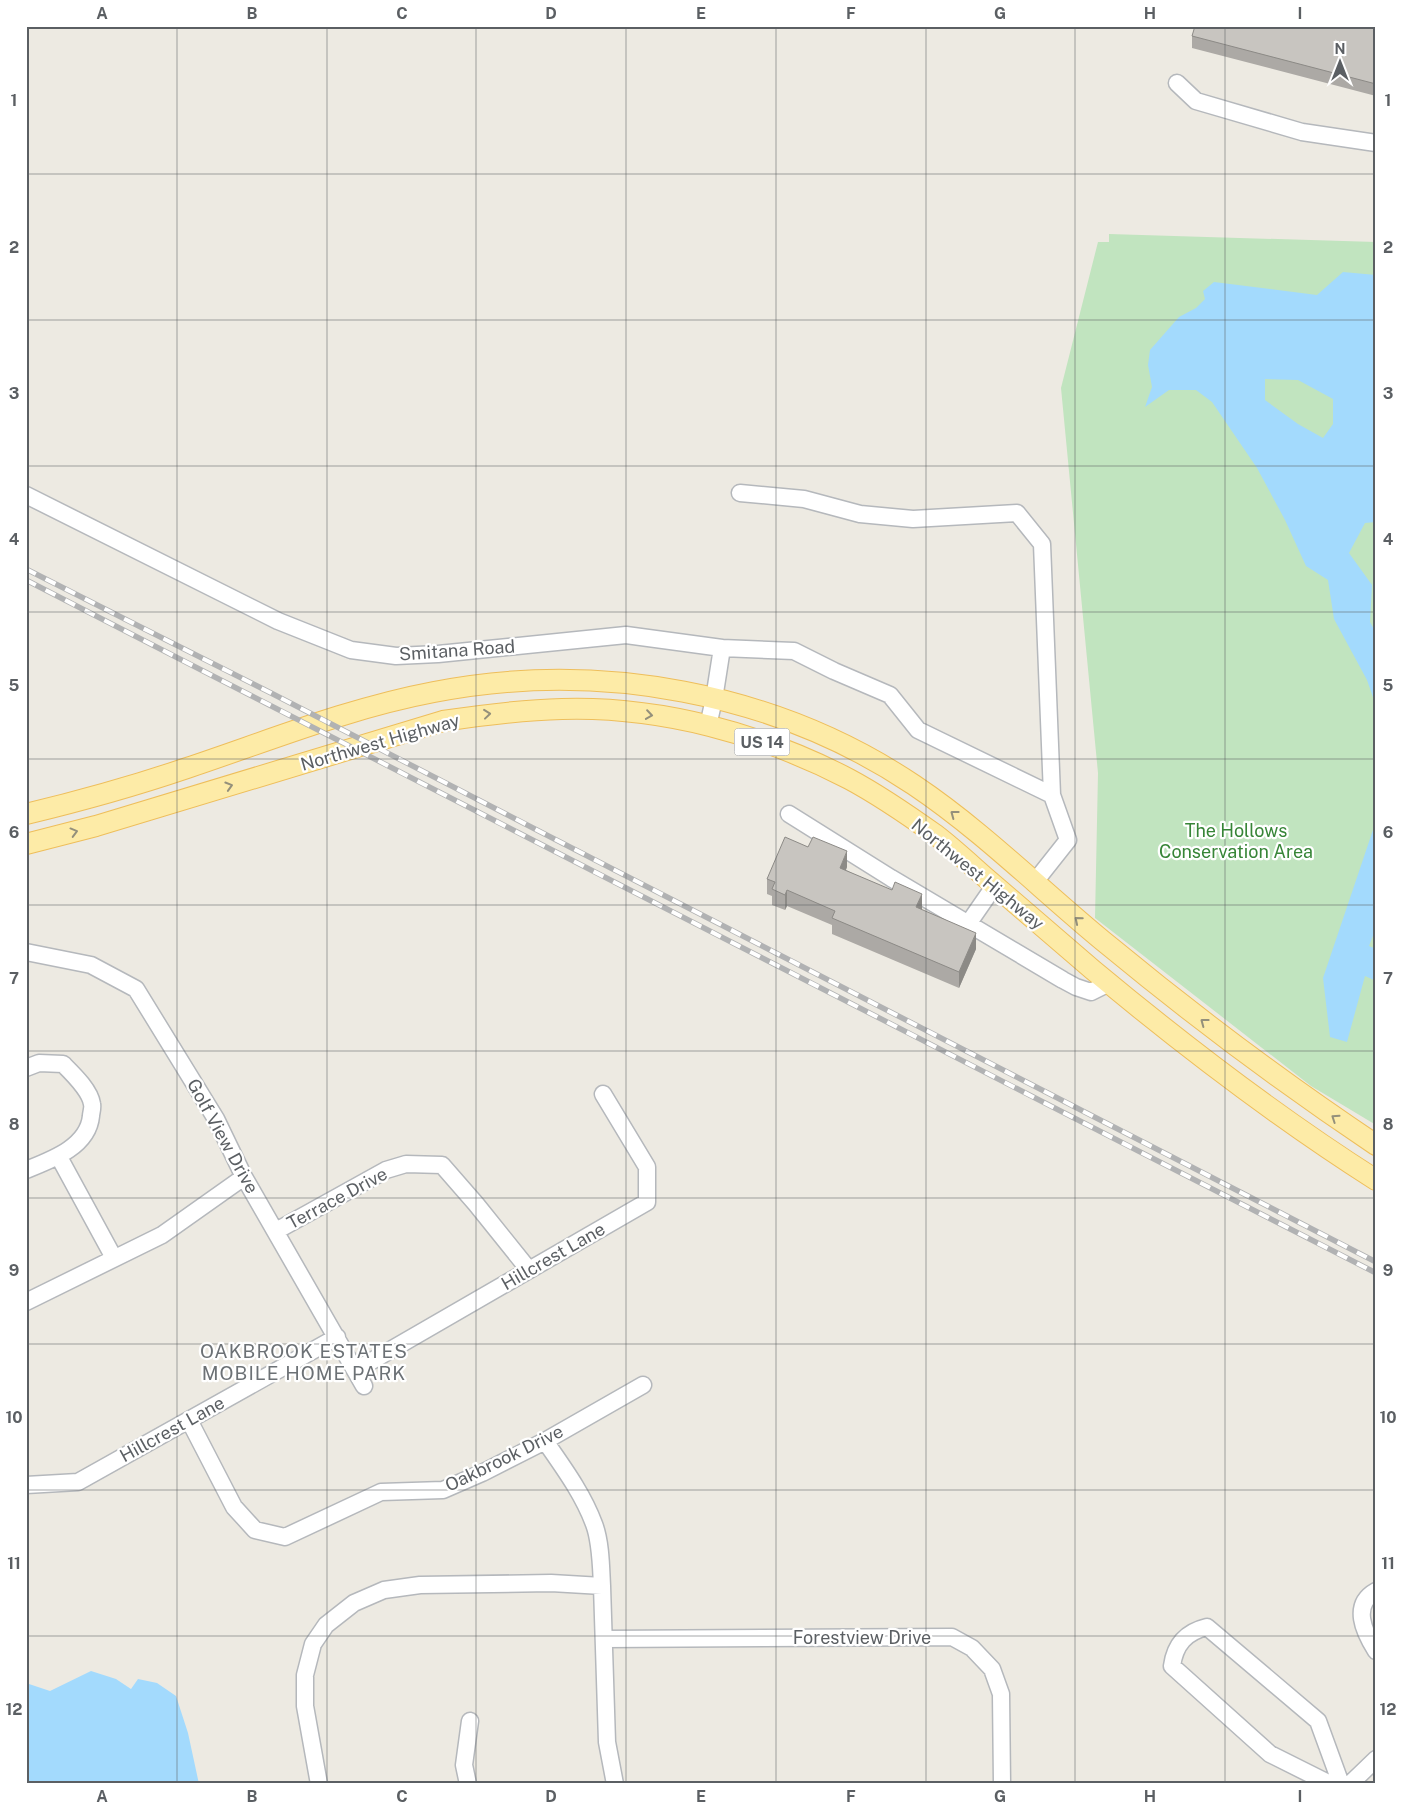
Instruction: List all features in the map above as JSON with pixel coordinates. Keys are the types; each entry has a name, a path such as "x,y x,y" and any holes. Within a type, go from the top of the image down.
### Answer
{"main road":[{"name":"Northwest Highway","path":"26,814 81,801 184,770 346,714 434,692 490,684 565,680 610,681 659,687 714,699 761,711 810,729 865,756 912,784 956,815 1107,944 1204,1022 1291,1088 1376,1145"},
{"name":"Northwest Highway","path":"26,844 96,826 443,721 482,715 564,709 609,710 652,715 708,726 800,756 850,780 898,809 939,837 1109,983 1218,1070 1376,1180"}],"street":[{"path":"1177,83 1196,101 1302,132 1376,143"},
{"path":"740,493 804,499 860,514 904,518 1016,513 1042,544 1052,795 1068,840 1034,883"},
{"name":"Smitana Road","path":"26,495 278,621 351,650 396,656 421,655 626,635 722,648 794,651 834,671 890,695 918,730 1052,795"},
{"path":"708,726 722,648"},
{"path":"788,814 968,924 1076,987 1091,992 1109,983"},
{"path":"968,924 995,886"},
{"name":"Golf View Drive","path":"26,952 91,965 136,989 216,1118 244,1177 364,1386"},
{"path":"26,1068 39,1063 63,1064 81,1082 92,1104 90,1126 76,1143 59,1157 26,1170"},
{"name":"Hillcrest Lane","path":"356,1370 647,1202 647,1167 603,1094"},
{"path":"59,1157 114,1258"},
{"name":"Terrace Drive","path":"276,1231 386,1170 406,1164 442,1166 476,1204 528,1270"},
{"path":"26,1302 162,1235 244,1177"},
{"name":"Hillcrest Lane","path":"26,1485 78,1482 337,1337"},
{"name":"Oakbrook Drive","path":"188,1420 234,1507 255,1530 285,1537 381,1492 442,1490 482,1473 544,1441 642,1385"},
{"path":"544,1441 577,1488 595,1525 602,1586 607,1742 615,1784"},
{"path":"319,1784 305,1706 305,1675 313,1644 326,1625 354,1603 384,1590 420,1585 551,1583 602,1586"},
{"path":"1376,1591 1368,1595 1362,1604 1361,1615 1368,1639 1376,1652"},
{"path":"1330,1784 1270,1754 1172,1666 1174,1653 1182,1641 1194,1630 1207,1627 1318,1721 1341,1784"},
{"name":"Forestview Drive","path":"604,1639 952,1637 972,1648 992,1669 1002,1694 1002,1784"},
{"path":"468,1784 464,1765 470,1720"},
{"path":"1350,1784 1376,1759"}],"green space":[{"name":"The Hollows Conservation Area","path":"1109,234 1376,242 1376,1125 1311,1086 1095,918 1098,773 1061,388 1098,242 1109,242"}],"water":[{"path":"1343,272 1376,275 1376,522 1365,523 1349,553 1372,585 1370,622 1376,633 1376,706 1367,680 1334,619 1328,580 1306,566 1285,520 1257,468 1212,402 1196,390 1169,390 1145,407 1152,387 1148,365 1150,350 1179,317 1196,308 1205,299 1203,291 1214,282 1317,295","holes":["1265,379 1298,380 1333,399 1333,424 1323,438 1298,424 1265,400"]},
{"path":"1376,821 1376,928 1369,946 1376,949 1376,981 1365,976 1347,1042 1330,1037 1323,978"},
{"path":"91,1671 116,1679 131,1689 138,1679 157,1683 176,1696 188,1733 199,1784 26,1784 26,1683 50,1691"}],"building":[{"path":"1195,26 1376,26 1376,84 1192,36"},
{"path":"785,837 808,847 813,837 847,851 840,868 892,890 895,882 922,894 916,907 976,933 959,972 832,918 835,911 787,890 785,895 772,889 775,882 767,879"}],"railway":[{"path":"26,569 271,693 1376,1262"},
{"path":"26,580 1376,1273"}],"district":[{"name":"OAKBROOK ESTATES MOBILE HOME PARK","path":"304,1362"}]}
